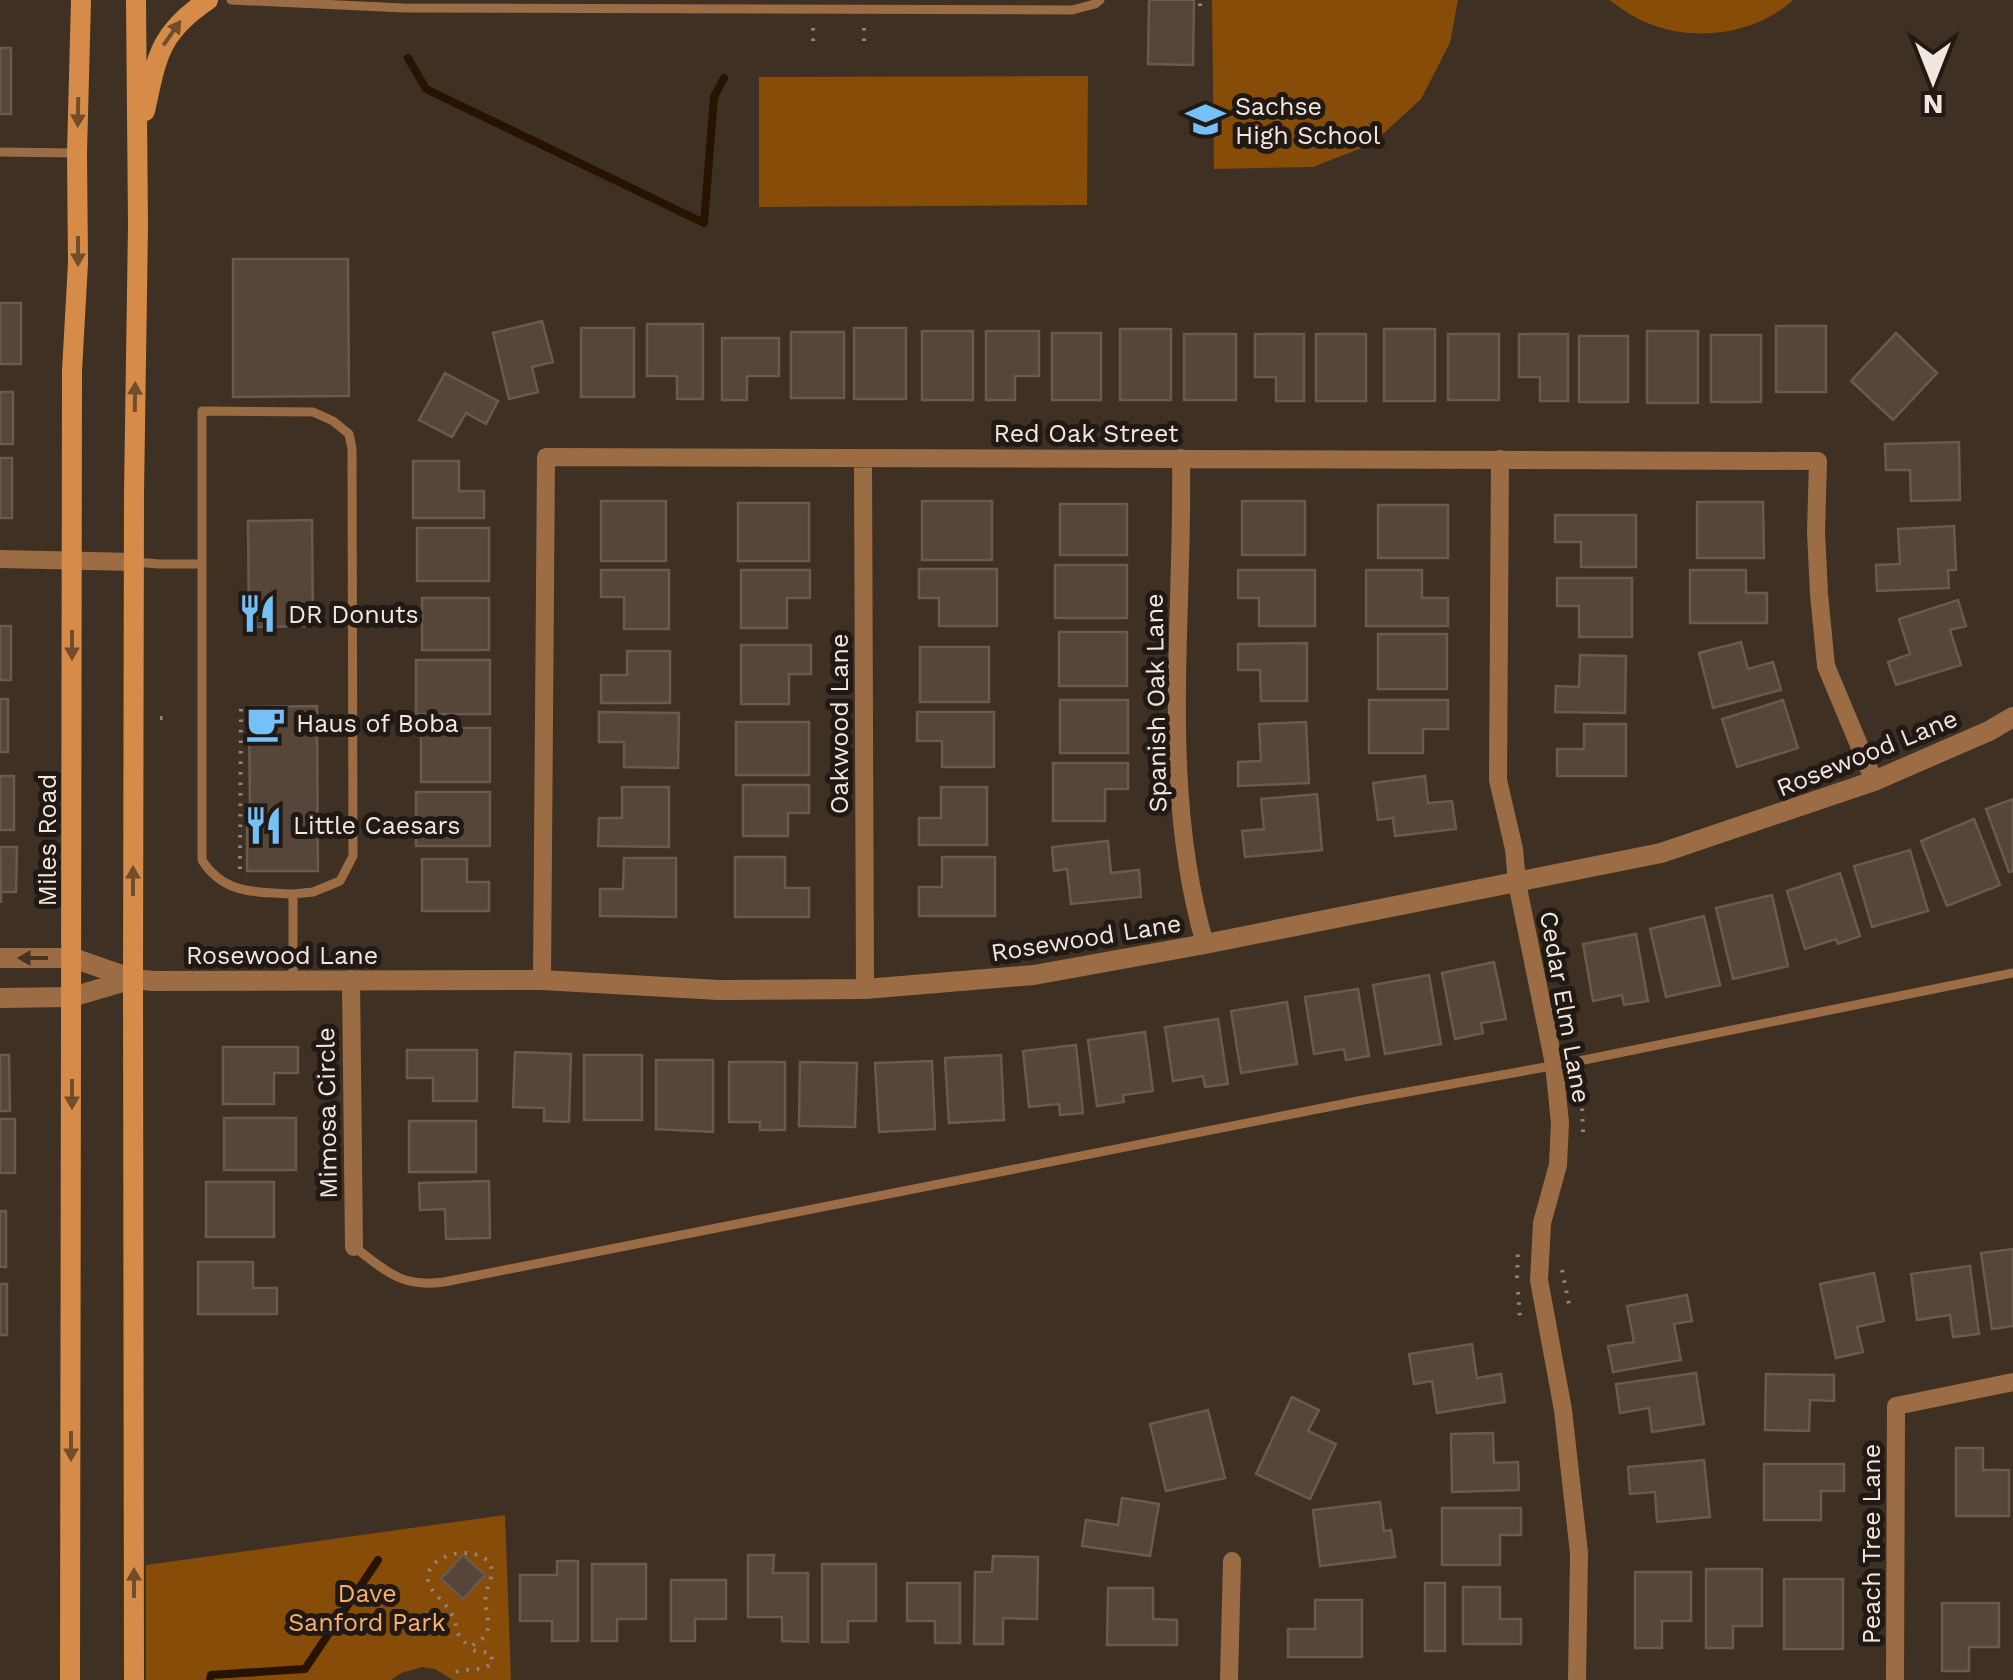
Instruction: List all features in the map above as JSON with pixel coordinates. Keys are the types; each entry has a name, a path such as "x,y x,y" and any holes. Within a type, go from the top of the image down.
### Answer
{"main road":[{"name":"Miles Road","path":"70,1680 72,371 78,263 80,0"},
{"path":"134,1680 136,0"},
{"path":"137,146 158,56 172,30 208,0"}],"street":[{"name":"Red Oak Street","path":"542,980 546,457 1818,461 1816,532 1826,666 1874,782"},
{"name":"Spanish Oak Lane","path":"1182,458 1179,788 1184,849 1205,944"},
{"name":"Oakwood Lane","path":"862,459 865,989"},
{"name":"Cedar Elm Lane","path":"1500,459 1498,780 1554,1064 1560,1123 1558,1165 1542,1223 1539,1280 1563,1410 1579,1553 1578,1680"},
{"path":"0,559 134,562"},
{"name":"Rosewood Lane","path":"0,958 72,958 132,979 154,981 542,980 719,990 865,989 1034,974 1661,853 1874,782 2013,717"},
{"name":"Rosewood Lane","path":"0,998 72,997 132,979"},
{"name":"Mimosa Circle","path":"351,979 354,1247"},
{"name":"Peach Tree Lane","path":"1895,1680 1896,1406 2013,1382"},
{"path":"1228,1680 1232,1561"}],"lane":[{"path":"231,0 766,4 864,10 1072,10 1100,0"},
{"path":"0,152 77,154"},
{"path":"202,411 313,412 333,421 348,434 352,449 353,856 340,881 313,892 240,889 210,873 202,860 202,564 202,411"},
{"path":"134,562 202,564"},
{"path":"293,894 293,980"},
{"path":"354,1247 399,1280 444,1282 2013,973"}],"path":[{"path":"864,10 864,48"},
{"path":"813,25 813,48"},
{"path":"240,889 241,702"},
{"path":"456,1672 483,1669 493,1662 490,1654 475,1652 458,1637 453,1616 430,1586 430,1570 443,1556 472,1552 490,1562 492,1576 485,1602 486,1637 470,1647"}],"green space":[{"path":"1212,0 1458,0 1450,43 1421,99 1372,144 1313,167 1214,169"},
{"path":"1609,0 1793,0 1760,22 1701,34 1662,28"},
{"path":"1088,76 1087,205 759,207 759,77"},
{"name":"Dave Sanford Park","path":"505,1515 511,1680 453,1680 435,1669 422,1667 391,1680 146,1680 146,1565"}],"building":[{"path":"1149,0 1194,0 1193,65 1148,64"},
{"path":"0,48 11,48 11,114 0,114"},
{"path":"233,259 348,259 349,396 233,397"},
{"path":"0,303 21,303 21,364 0,364"},
{"path":"542,321 553,362 532,367 538,392 509,399 493,333"},
{"path":"647,324 703,324 703,399 677,399 677,376 647,376"},
{"path":"1776,326 1826,326 1826,392 1776,392"},
{"path":"581,328 634,328 634,397 581,397"},
{"path":"854,328 906,328 906,399 854,399"},
{"path":"1120,329 1171,329 1171,400 1120,400"},
{"path":"1384,329 1435,329 1435,401 1384,401"},
{"path":"922,331 973,331 973,400 922,400"},
{"path":"986,331 1039,331 1039,376 1015,376 1015,400 986,400"},
{"path":"1647,331 1698,331 1698,403 1647,403"},
{"path":"791,332 844,332 844,398 791,398"},
{"path":"1052,333 1101,333 1101,400 1052,400"},
{"path":"1896,333 1937,373 1893,420 1851,381"},
{"path":"1184,334 1236,334 1236,400 1184,400"},
{"path":"1255,334 1304,334 1304,401 1276,401 1276,377 1255,377"},
{"path":"1316,334 1366,334 1366,401 1316,401"},
{"path":"1448,334 1499,334 1499,400 1448,400"},
{"path":"1519,334 1568,334 1568,401 1540,401 1540,377 1519,377"},
{"path":"1711,335 1761,335 1761,402 1711,402"},
{"path":"1579,336 1628,336 1628,402 1579,402"},
{"path":"722,338 779,338 779,376 747,376 747,400 722,400"},
{"path":"445,373 498,401 486,424 466,413 452,437 419,420"},
{"path":"0,392 13,392 13,444 0,444"},
{"path":"1959,442 1960,500 1911,501 1910,470 1886,470 1885,444"},
{"path":"0,458 12,458 12,518 0,518"},
{"path":"413,461 459,461 459,491 484,491 484,518 413,518"},
{"path":"601,501 666,501 666,561 601,561"},
{"path":"922,501 992,501 992,560 922,560"},
{"path":"1242,501 1305,501 1305,555 1242,555"},
{"path":"1697,502 1763,502 1764,558 1697,558"},
{"path":"738,503 809,503 809,561 738,561"},
{"path":"1060,504 1127,504 1127,555 1060,555"},
{"path":"1378,505 1448,505 1448,558 1378,558"},
{"path":"1555,515 1636,515 1636,567 1581,567 1581,542 1555,542"},
{"path":"312,520 313,626 249,627 248,521"},
{"path":"1954,526 1956,570 1948,570 1949,588 1877,591 1876,565 1900,564 1898,529"},
{"path":"417,528 489,528 489,581 417,581"},
{"path":"1055,565 1127,565 1127,618 1055,618"},
{"path":"919,569 997,569 997,626 939,626 939,598 919,598"},
{"path":"601,570 669,570 669,629 624,629 624,597 601,597"},
{"path":"741,570 810,570 810,598 787,598 787,628 741,628"},
{"path":"1238,570 1315,570 1315,626 1259,626 1259,598 1238,598"},
{"path":"1366,570 1422,570 1422,598 1448,598 1448,626 1366,626"},
{"path":"1690,570 1746,570 1746,593 1767,593 1767,623 1690,623"},
{"path":"1557,578 1632,578 1632,637 1579,637 1579,606 1557,606"},
{"path":"422,598 489,598 489,650 422,650"},
{"path":"1958,600 1966,626 1950,630 1961,665 1896,685 1888,662 1910,654 1899,619"},
{"path":"0,626 11,626 11,680 0,680"},
{"path":"1059,632 1127,632 1127,686 1059,686"},
{"path":"1378,634 1447,634 1447,689 1378,689"},
{"path":"1741,642 1748,669 1773,662 1781,690 1713,708 1699,653"},
{"path":"1307,643 1307,701 1261,701 1260,670 1238,670 1238,644"},
{"path":"741,645 811,645 811,674 789,674 789,704 741,704"},
{"path":"920,647 989,647 989,702 920,702"},
{"path":"627,651 670,651 670,703 601,703 601,675 627,675"},
{"path":"1580,655 1626,656 1625,713 1555,712 1556,686 1579,687"},
{"path":"416,660 490,660 490,714 416,714"},
{"path":"0,699 8,699 8,752 0,752"},
{"path":"1060,700 1128,700 1128,753 1060,753"},
{"path":"1369,700 1448,700 1448,729 1423,729 1423,753 1369,753"},
{"path":"1783,700 1798,748 1737,767 1722,719"},
{"path":"317,706 318,871 247,871 249,707"},
{"path":"599,712 679,713 678,768 624,767 624,742 599,742"},
{"path":"917,712 994,712 994,767 942,767 942,741 917,741"},
{"path":"736,722 809,722 809,775 736,775"},
{"path":"1306,722 1309,783 1238,786 1238,762 1261,761 1259,724"},
{"path":"1584,724 1626,724 1626,776 1557,776 1557,749 1584,749"},
{"path":"421,728 490,728 490,782 421,782"},
{"path":"1053,763 1128,763 1128,789 1105,789 1105,821 1053,821"},
{"path":"0,776 14,776 14,830 0,830"},
{"path":"1425,776 1428,803 1452,801 1456,829 1395,836 1393,818 1378,820 1373,783"},
{"path":"743,785 809,785 809,813 788,813 788,836 743,836"},
{"path":"622,787 669,787 669,847 598,846 599,818 622,818"},
{"path":"941,787 987,787 987,845 919,845 919,818 941,818"},
{"path":"416,792 490,792 490,846 416,846"},
{"path":"1317,794 1322,850 1245,857 1242,831 1264,829 1261,799"},
{"path":"2013,799 2013,871 2009,872 1986,809"},
{"path":"1974,819 2000,885 1947,906 1921,841"},
{"path":"1108,841 1111,873 1139,870 1141,897 1071,904 1067,869 1054,871 1052,847"},
{"path":"0,847 17,847 16,892 1,892 1,903"},
{"path":"1910,850 1928,911 1872,927 1854,866"},
{"path":"735,857 785,857 785,888 809,888 809,917 735,917"},
{"path":"942,857 995,857 995,916 919,916 919,887 942,887"},
{"path":"624,858 676,858 676,917 600,916 600,889 623,889"},
{"path":"422,859 467,859 467,882 489,882 489,911 422,911"},
{"path":"1840,873 1860,936 1805,949 1787,891"},
{"path":"1772,895 1788,966 1733,979 1716,908"},
{"path":"1704,916 1720,985 1666,997 1650,929"},
{"path":"1636,934 1648,1001 1624,1005 1622,995 1593,1001 1583,944"},
{"path":"1494,962 1506,1019 1481,1023 1483,1033 1455,1039 1442,973"},
{"path":"1429,975 1441,1044 1385,1054 1373,985"},
{"path":"1358,989 1369,1056 1346,1060 1344,1049 1314,1054 1305,997"},
{"path":"1287,1002 1297,1064 1241,1073 1231,1011"},
{"path":"1218,1019 1228,1084 1205,1087 1203,1076 1173,1081 1165,1027"},
{"path":"1145,1032 1153,1091 1123,1095 1124,1102 1097,1106 1088,1040"},
{"path":"1076,1045 1083,1113 1060,1115 1059,1104 1029,1107 1023,1051"},
{"path":"223,1047 298,1047 298,1073 274,1073 274,1104 223,1104"},
{"path":"407,1050 477,1050 477,1101 433,1101 433,1078 407,1078"},
{"path":"515,1052 571,1054 569,1122 544,1121 544,1108 513,1107"},
{"path":"0,1055 9,1055 10,1111 0,1111"},
{"path":"584,1055 642,1055 642,1120 584,1120"},
{"path":"1001,1055 1004,1120 949,1123 945,1058"},
{"path":"656,1060 713,1060 713,1132 656,1129"},
{"path":"932,1061 935,1129 879,1132 875,1063"},
{"path":"729,1062 785,1062 785,1130 760,1130 760,1122 729,1122"},
{"path":"800,1062 857,1063 855,1127 799,1126"},
{"path":"224,1118 296,1118 296,1170 224,1170"},
{"path":"0,1119 15,1119 15,1173 0,1173"},
{"path":"409,1121 476,1121 476,1172 409,1172"},
{"path":"489,1181 490,1238 446,1239 445,1209 420,1210 419,1183"},
{"path":"206,1182 274,1182 274,1237 206,1237"},
{"path":"0,1211 6,1211 6,1267 0,1267"},
{"path":"2013,1249 2013,1326 1992,1329 1981,1253"},
{"path":"198,1262 253,1262 253,1288 277,1288 277,1314 198,1314"},
{"path":"1970,1266 1979,1334 1953,1337 1950,1315 1917,1320 1911,1274"},
{"path":"1874,1273 1884,1321 1857,1327 1863,1352 1836,1358 1820,1284"},
{"path":"0,1284 7,1284 7,1335 0,1335"},
{"path":"1687,1295 1692,1321 1674,1324 1681,1360 1613,1372 1608,1346 1634,1342 1627,1306"},
{"path":"1472,1344 1477,1378 1501,1374 1505,1402 1437,1413 1432,1381 1414,1384 1409,1354"},
{"path":"1696,1373 1704,1424 1652,1432 1649,1408 1620,1413 1616,1384"},
{"path":"1766,1374 1834,1375 1834,1401 1810,1400 1809,1431 1765,1430"},
{"path":"1292,1397 1319,1410 1308,1431 1336,1444 1310,1499 1256,1474"},
{"path":"1208,1410 1225,1478 1166,1491 1150,1424"},
{"path":"1493,1433 1494,1463 1518,1462 1519,1490 1452,1492 1451,1434"},
{"path":"1956,1448 1983,1448 1983,1470 2009,1470 2009,1516 1956,1516"},
{"path":"1704,1460 1710,1517 1657,1522 1655,1492 1630,1494 1628,1467"},
{"path":"1764,1464 1844,1464 1844,1491 1821,1491 1821,1520 1764,1520"},
{"path":"1122,1498 1159,1504 1150,1556 1082,1546 1086,1520 1118,1525"},
{"path":"1380,1502 1384,1531 1391,1530 1395,1557 1320,1566 1313,1510"},
{"path":"1442,1508 1521,1508 1521,1535 1500,1535 1500,1565 1442,1565"},
{"path":"463,1555 485,1575 463,1599 441,1579"},
{"path":"748,1555 774,1555 773,1573 808,1573 808,1642 782,1641 782,1617 748,1617"},
{"path":"993,1556 1038,1557 1037,1619 1003,1618 1003,1644 974,1644 975,1572 992,1572"},
{"path":"557,1561 578,1561 578,1641 552,1641 552,1621 520,1621 520,1575 557,1575"},
{"path":"592,1564 646,1564 646,1619 617,1619 617,1641 592,1641"},
{"path":"822,1564 876,1564 876,1621 848,1621 848,1642 822,1642"},
{"path":"1706,1569 1762,1569 1762,1626 1733,1626 1733,1648 1706,1648"},
{"path":"1635,1572 1691,1572 1691,1621 1662,1621 1662,1648 1635,1648"},
{"path":"1784,1579 1843,1579 1843,1649 1784,1649"},
{"path":"671,1580 726,1580 726,1619 695,1619 695,1641 671,1641"},
{"path":"907,1583 960,1583 960,1643 935,1643 935,1621 907,1621"},
{"path":"1425,1583 1445,1583 1445,1651 1425,1651"},
{"path":"1463,1587 1500,1587 1500,1619 1521,1619 1521,1644 1463,1644"},
{"path":"1108,1588 1153,1588 1153,1619 1177,1620 1177,1645 1107,1645"},
{"path":"1315,1600 1362,1600 1362,1657 1288,1657 1288,1629 1315,1629"},
{"path":"1942,1603 1999,1603 1999,1647 1969,1647 1969,1671 1942,1671"}],"waterway":[{"path":"408,58 426,89 704,223 714,97 724,78"},
{"path":"210,1680 211,1675 305,1669 378,1560"}],"place":[{"name":"Sachse High School","path":"1205,120"},
{"name":"DR Donuts","path":"258,614"},
{"name":"Haus of Boba","path":"266,723"},
{"name":"Little Caesars","path":"263,825"}]}
